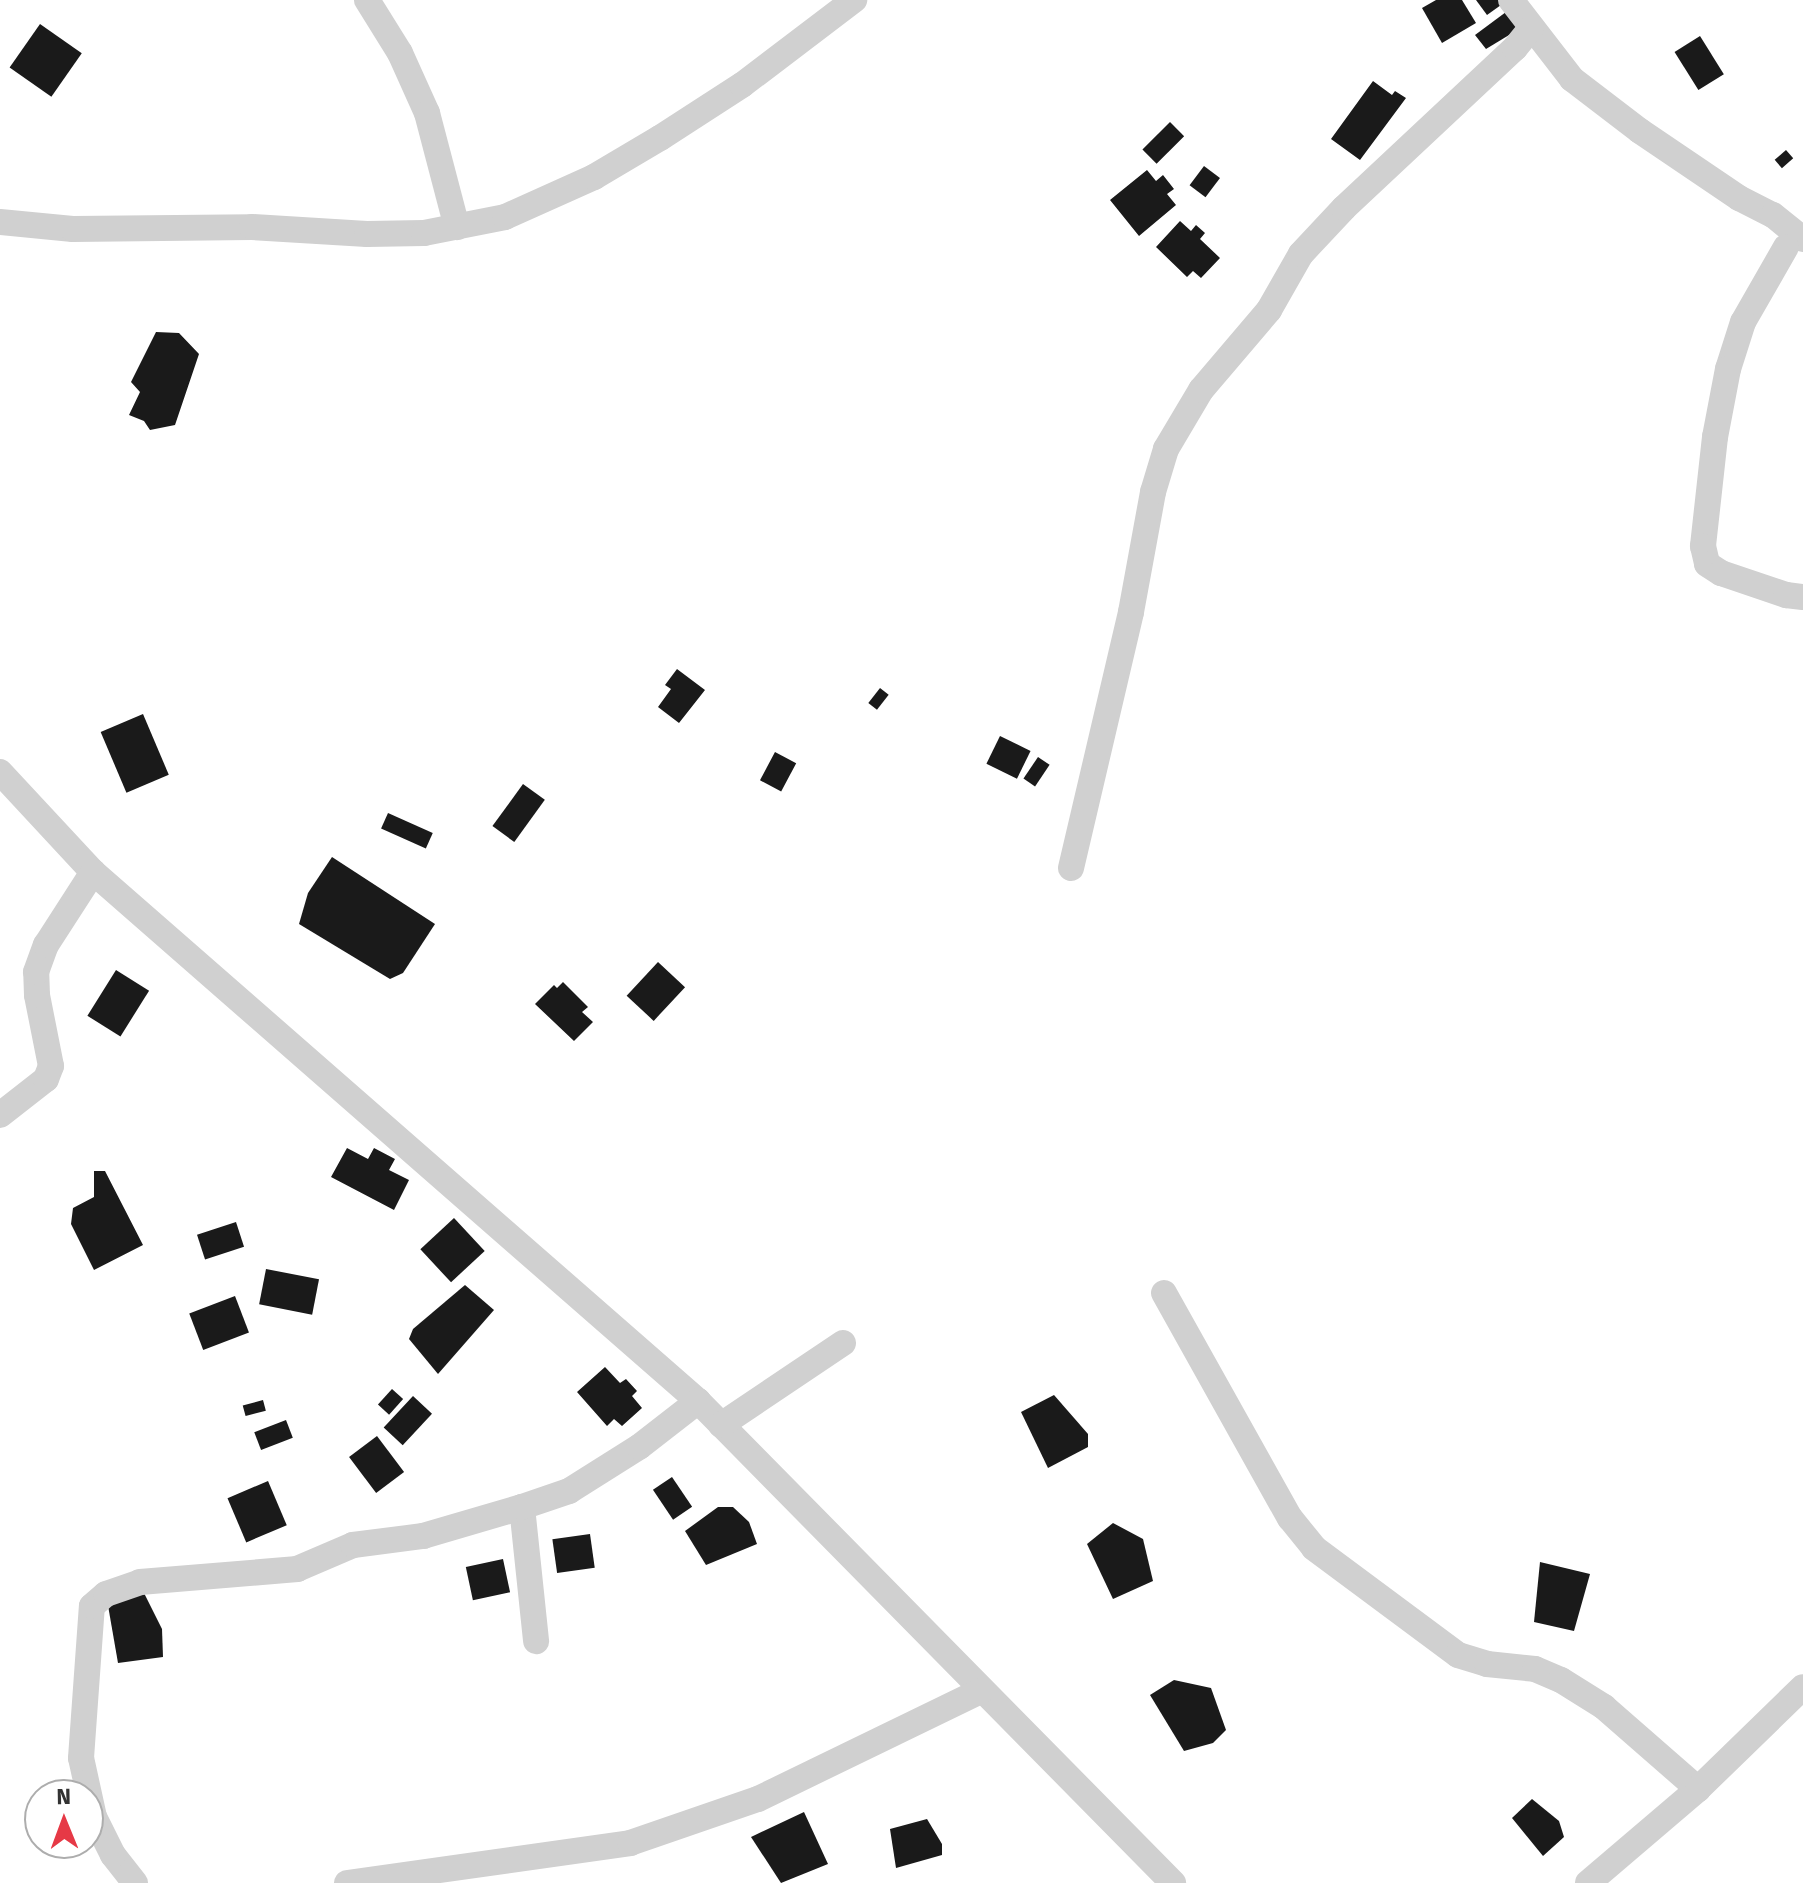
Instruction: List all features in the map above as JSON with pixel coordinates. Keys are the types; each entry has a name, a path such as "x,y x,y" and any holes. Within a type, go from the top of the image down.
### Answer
{"street":[{"path":"367,0 400,53 427,113 457,227"},
{"path":"0,222 73,229 252,227 367,234 424,233 505,217 594,177 742,85 854,0"},
{"path":"1511,0 1531,28 1584,88 1640,131 1739,198 1773,215 1795,243 1743,322 1728,369 1715,437 1703,546 1707,564 1721,573 1786,595 1803,597"},
{"path":"1071,868 1131,612 1153,492 1166,449 1201,390 1269,310 1301,254 1344,208 1505,58 1531,28"},
{"path":"0,772 93,872 698,1401 1173,1883"},
{"path":"0,1115 46,1079 51,1066 37,995 36,972 46,945 93,872"},
{"path":"1164,1293 1290,1518 1314,1548 1458,1655 1487,1664 1535,1669 1561,1680 1604,1707 1698,1789"},
{"path":"721,1425 843,1343"},
{"path":"135,1883 113,1855 94,1817 81,1758 92,1606 106,1594 140,1582 297,1569 353,1545 423,1536 522,1507 569,1491 639,1447 698,1401"},
{"path":"522,1507 536,1641"},
{"path":"1588,1883 1698,1789 1803,1687"},
{"path":"347,1883 630,1843 758,1799 982,1690"}],"building":[{"path":"1436,0 1462,0 1476,23 1442,43 1422,8"},
{"path":"1476,0 1508,0 1487,15"},
{"path":"1506,12 1519,29 1486,49 1475,35"},
{"path":"40,24 82,53 51,97 10,67"},
{"path":"1700,36 1724,74 1698,90 1675,52"},
{"path":"1373,81 1392,95 1395,91 1406,98 1360,160 1331,139"},
{"path":"1170,122 1184,136 1157,164 1142,150"},
{"path":"1786,150 1793,158 1782,168 1775,160"},
{"path":"1204,166 1220,178 1206,197 1190,185"},
{"path":"1147,170 1156,181 1163,175 1174,189 1167,194 1176,205 1139,236 1110,200"},
{"path":"1180,221 1191,231 1196,225 1205,233 1200,239 1220,258 1201,278 1193,271 1187,277 1156,247"},
{"path":"156,332 179,333 199,354 175,425 150,430 144,421 129,415 140,392 131,382"},
{"path":"677,669 705,690 679,723 658,707 671,689 665,685"},
{"path":"880,688 889,695 877,710 868,703"},
{"path":"143,714 169,775 126,793 101,732"},
{"path":"1000,736 1031,751 1017,779 986,764"},
{"path":"775,752 796,763 781,792 760,780"},
{"path":"1038,757 1050,765 1035,786 1023,779"},
{"path":"523,784 545,800 514,842 492,826"},
{"path":"388,813 433,833 426,848 381,829"},
{"path":"332,857 435,924 403,973 390,979 299,924 308,893"},
{"path":"658,962 685,987 654,1021 627,996"},
{"path":"116,970 149,991 120,1036 87,1016"},
{"path":"563,982 588,1007 582,1012 593,1022 574,1041 535,1004 554,985 557,988"},
{"path":"347,1148 368,1159 374,1148 395,1159 389,1170 409,1180 394,1210 331,1177"},
{"path":"94,1171 105,1171 143,1245 94,1270 71,1224 73,1208 94,1197"},
{"path":"454,1218 485,1251 451,1282 420,1249"},
{"path":"236,1222 244,1247 205,1259 197,1235"},
{"path":"266,1269 319,1279 312,1315 259,1304"},
{"path":"465,1285 494,1310 438,1374 409,1339 413,1329"},
{"path":"235,1296 249,1332 203,1350 189,1314"},
{"path":"605,1367 620,1383 626,1379 637,1391 632,1396 642,1408 622,1426 614,1419 607,1426 577,1392"},
{"path":"392,1389 403,1399 389,1415 378,1405"},
{"path":"1054,1395 1088,1434 1088,1447 1048,1468 1021,1412"},
{"path":"413,1396 432,1414 403,1445 384,1427"},
{"path":"263,1400 266,1411 246,1416 243,1405"},
{"path":"286,1420 293,1438 261,1450 254,1432"},
{"path":"377,1436 404,1472 376,1493 349,1457"},
{"path":"672,1477 692,1507 673,1520 653,1490"},
{"path":"268,1481 287,1525 246,1542 227,1498"},
{"path":"718,1507 733,1507 749,1522 757,1544 706,1565 685,1531"},
{"path":"1113,1523 1143,1539 1153,1581 1113,1599 1087,1544"},
{"path":"590,1534 595,1568 557,1573 552,1539"},
{"path":"503,1559 510,1592 473,1600 466,1567"},
{"path":"1540,1562 1590,1574 1574,1631 1534,1622"},
{"path":"144,1593 162,1629 163,1657 118,1663 106,1594"},
{"path":"1174,1680 1211,1688 1226,1730 1213,1743 1184,1751 1150,1695"},
{"path":"1532,1799 1559,1821 1564,1837 1543,1856 1512,1818"},
{"path":"804,1812 828,1864 781,1883 751,1837"},
{"path":"927,1819 942,1844 942,1855 896,1868 890,1829"}]}
